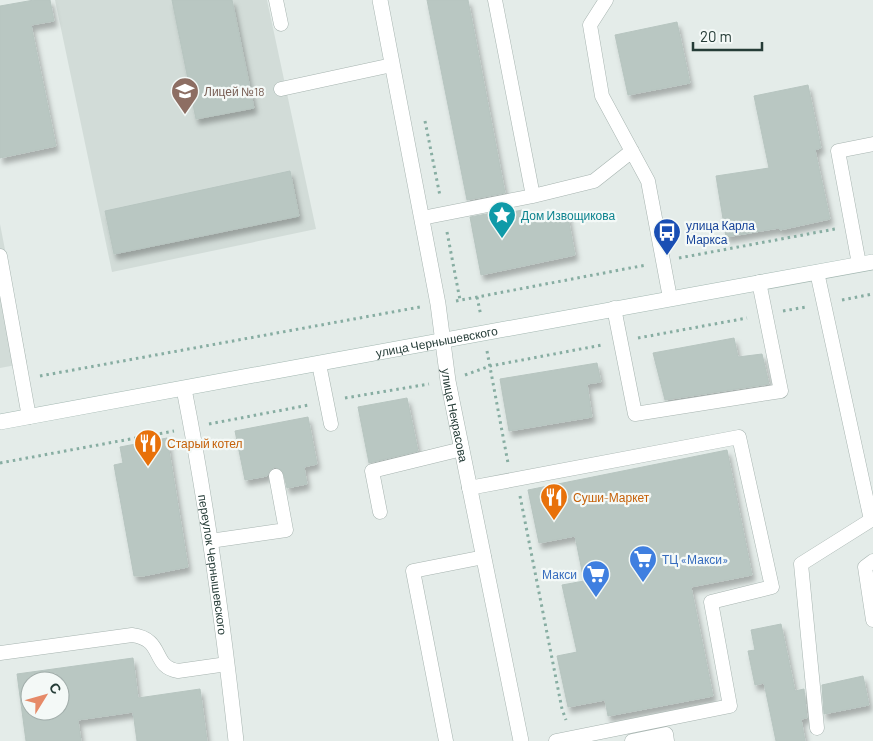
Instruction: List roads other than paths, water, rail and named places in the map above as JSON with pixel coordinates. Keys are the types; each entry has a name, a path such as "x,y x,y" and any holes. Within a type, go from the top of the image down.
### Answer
{"street":[{"name":"улица Некрасова","path":"380,0 438,304 448,381 521,741"},
{"name":"улица Чернышевского","path":"0,422 866,263"},
{"name":"переулок Чернышевского","path":"184,389 210,541 228,664 236,741"}],"lane":[{"path":"276,0 281,24"},
{"path":"496,0 533,196"},
{"path":"606,0 590,25 602,96 648,181 670,298"},
{"path":"281,89 392,66"},
{"path":"866,263 838,151 873,144"},
{"path":"422,218 533,196 594,181 632,151"},
{"path":"0,256 2,282 29,417"},
{"path":"817,272 872,520 801,564 817,728"},
{"path":"614,308 635,414 781,391 759,282"},
{"path":"318,364 331,424"},
{"path":"469,488 739,437 772,587 711,602 730,706 556,741"},
{"path":"380,512 372,471 462,449"},
{"path":"210,541 286,530 276,476"},
{"path":"446,741 413,570 484,557"},
{"path":"873,561 865,567 873,620"},
{"path":"0,654 132,635 141,636 149,640 155,646 165,667 171,670 178,671 228,664"},
{"path":"632,741 666,734 667,741"}],"place":[{"name":"Лицей №18","path":"185,115"},
{"name":"Дом Извощикова","path":"502,239"},
{"name":"улица Карла Маркса","path":"667,256"},
{"name":"Старый котел","path":"148,467"},
{"name":"Суши-Маркет","path":"554,521"},
{"name":"ТЦ «Макси»","path":"643,583"},
{"name":"Макси","path":"596,598"}]}
